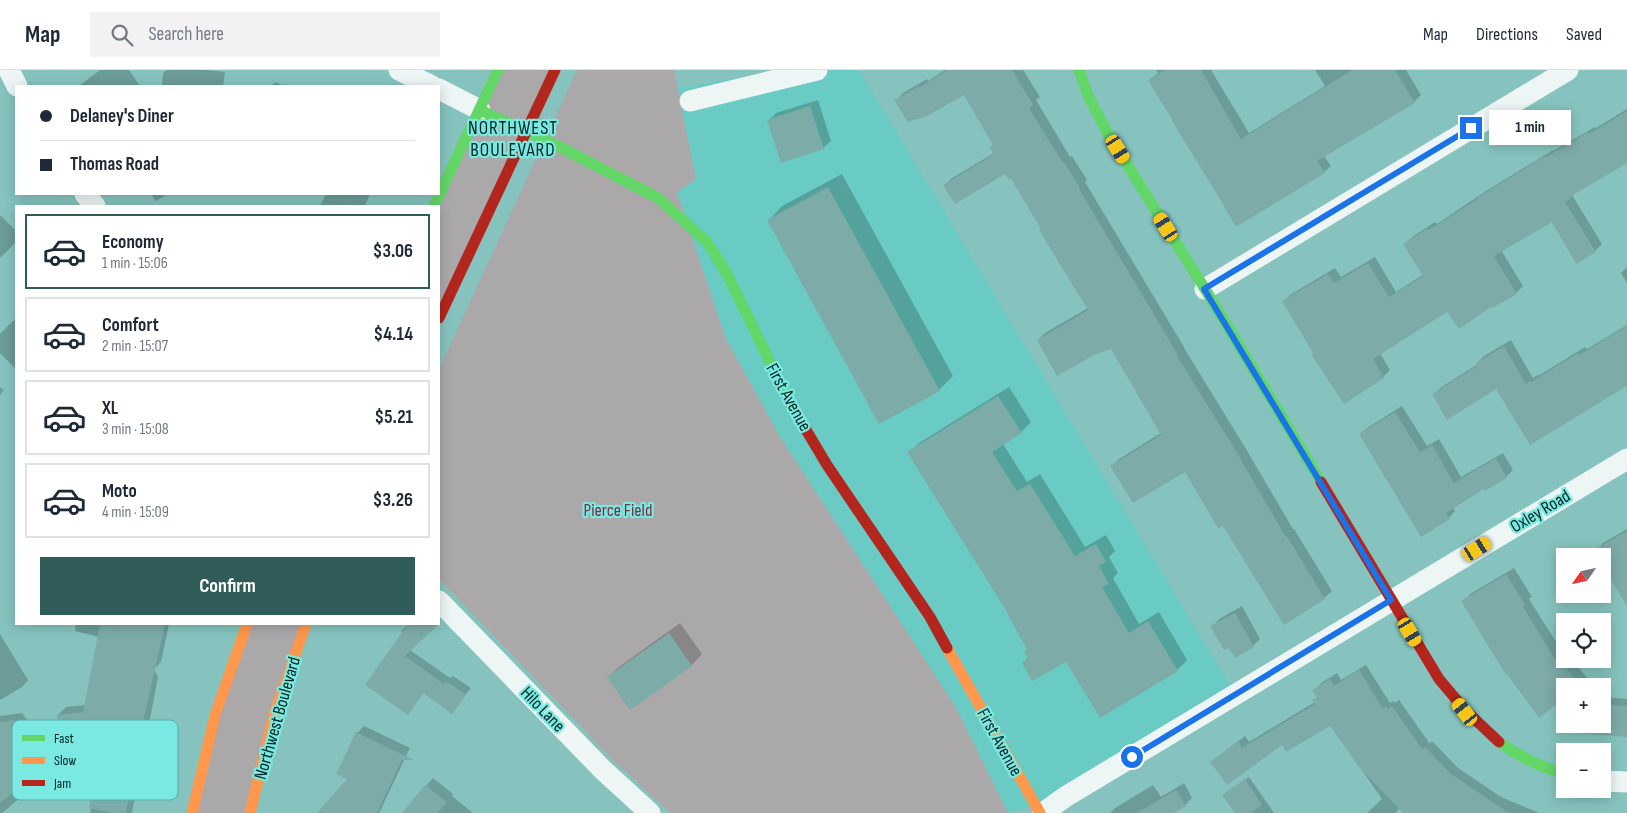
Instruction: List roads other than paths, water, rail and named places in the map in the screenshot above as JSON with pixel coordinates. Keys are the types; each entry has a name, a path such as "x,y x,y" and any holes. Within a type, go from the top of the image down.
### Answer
{"street":[{"path":"9,70 16,85"},
{"path":"399,70 430,85"},
{"path":"440,193 498,70"},
{"path":"440,316 555,70"},
{"path":"690,101 817,70"},
{"path":"1079,70 1089,98 1108,134 1439,678 1465,712 1494,740 1517,754 1556,772"},
{"path":"1204,289 1568,70"},
{"name":"First Avenue","path":"440,90 658,198 707,242 727,274 785,395 827,465 930,617 1042,813"},
{"name":"Oxley Road","path":"1042,813 1073,792 1627,458"},
{"name":"Hilo Lane","path":"440,602 603,770 650,813"},
{"path":"192,813 215,715 246,625"},
{"name":"Northwest Boulevard","path":"250,813 274,714 306,625"},
{"path":"1611,781 1627,782"}],"district":[{"name":"NORTHWEST BOULEVARD","path":"513,138"}],"park label":[{"name":"Pierce Field","path":"618,510"}]}
